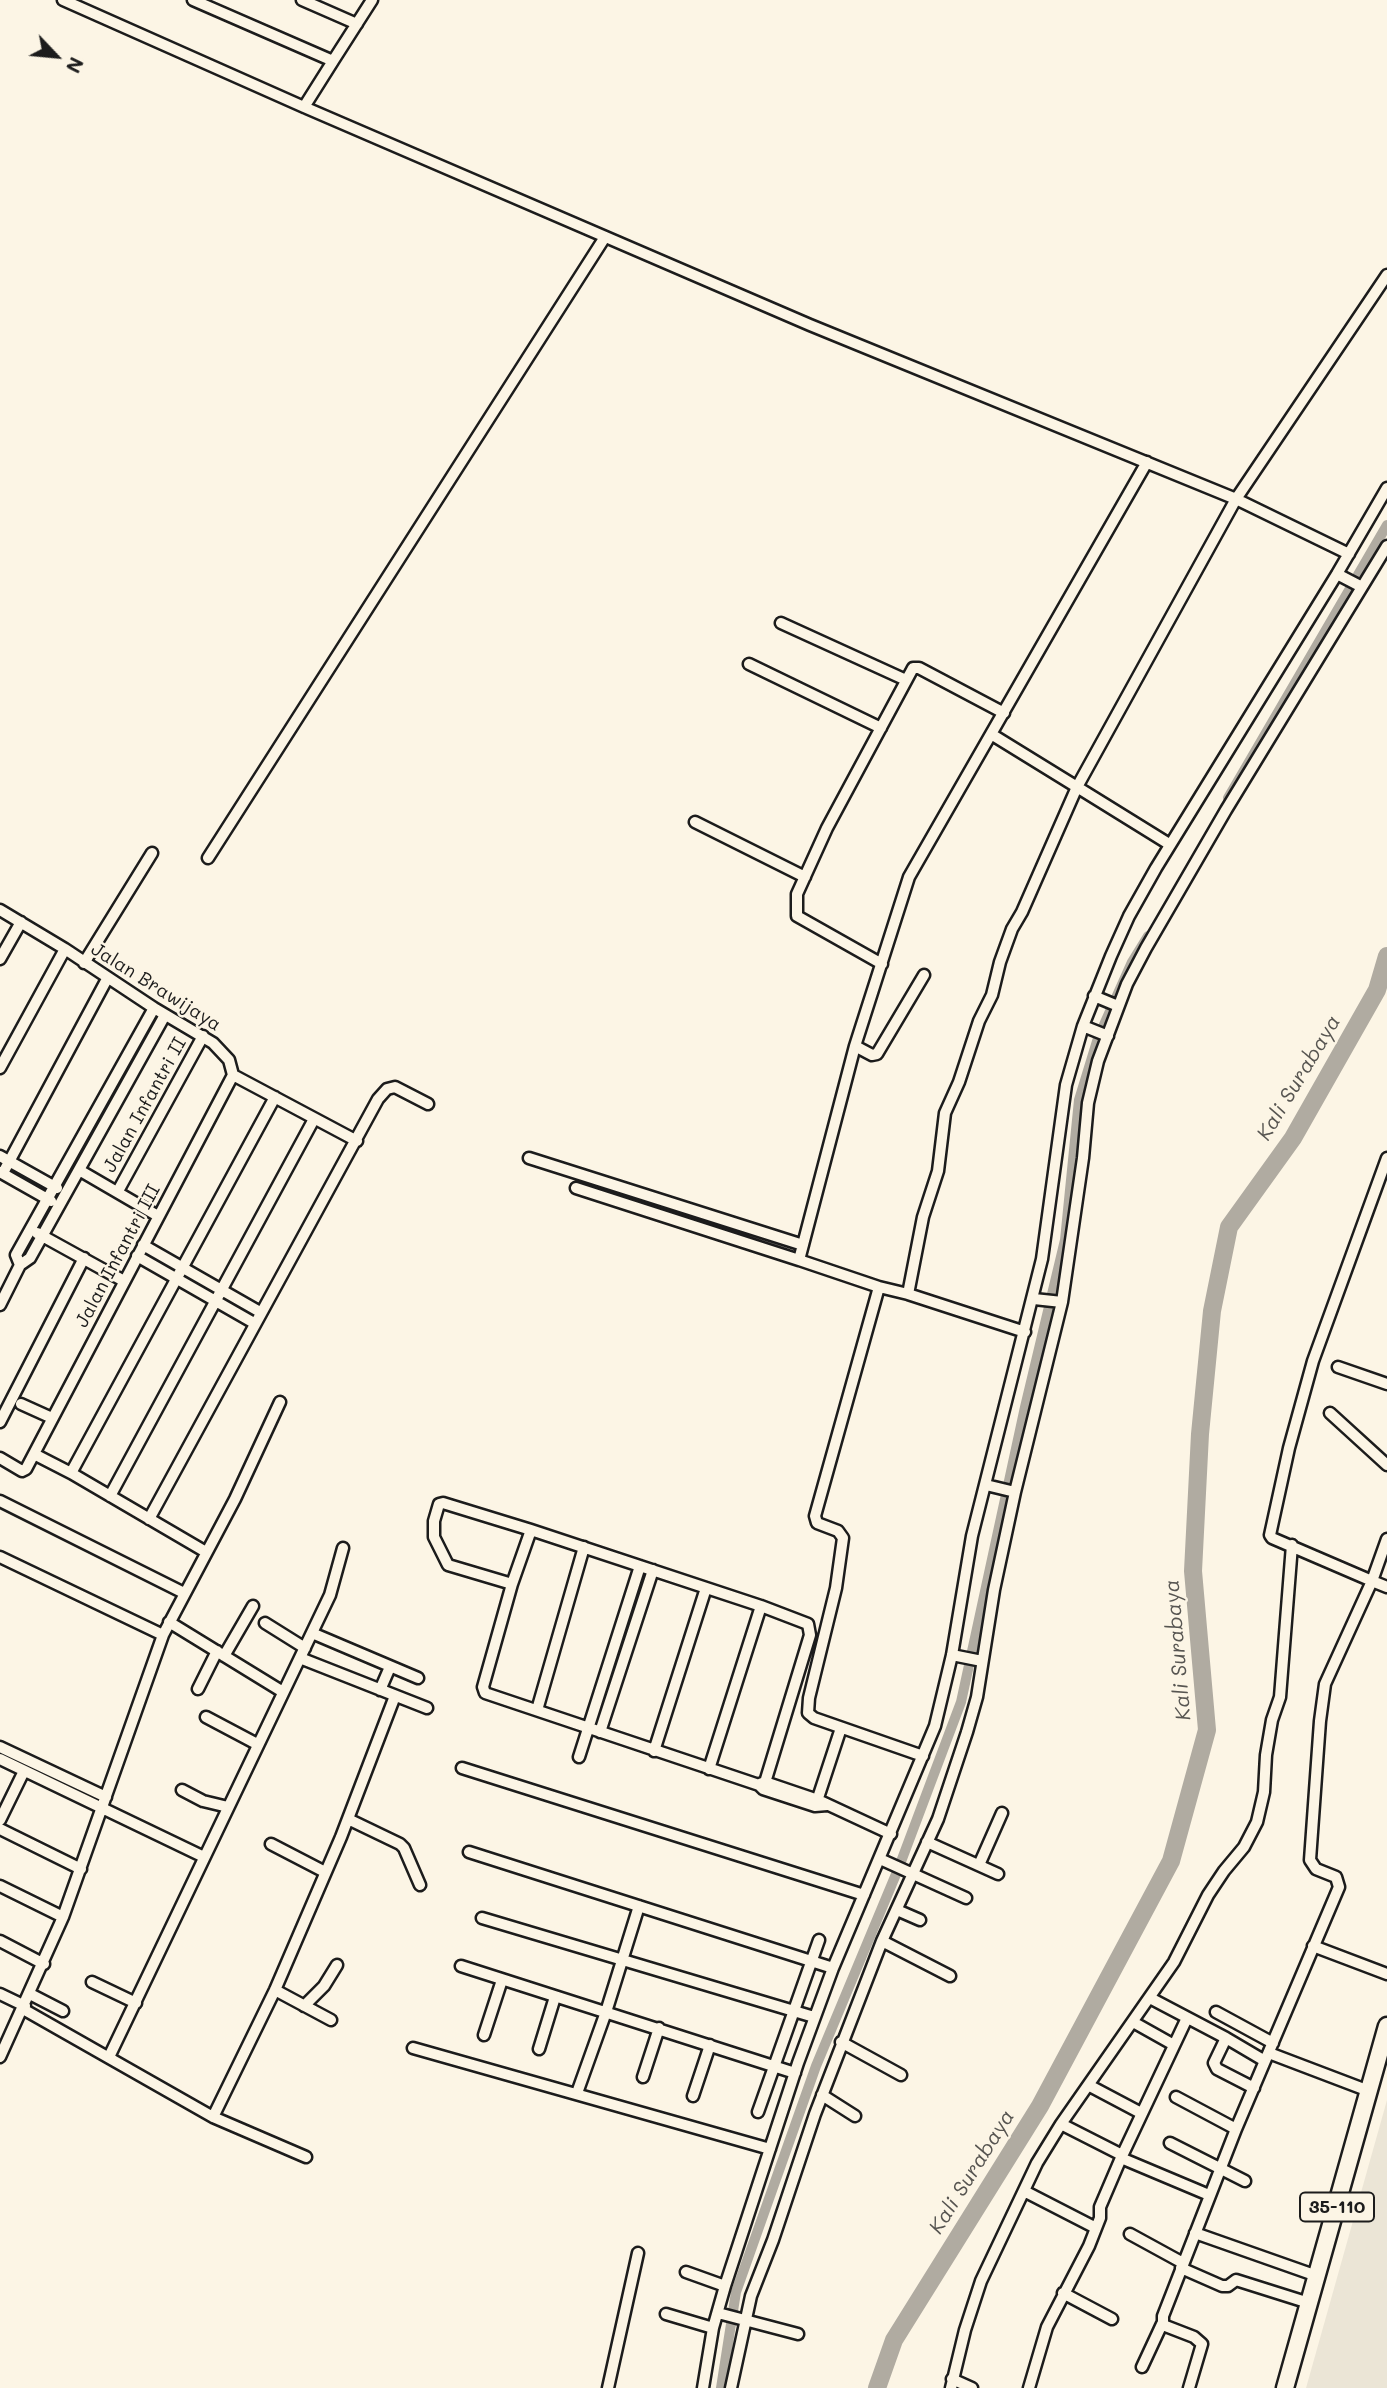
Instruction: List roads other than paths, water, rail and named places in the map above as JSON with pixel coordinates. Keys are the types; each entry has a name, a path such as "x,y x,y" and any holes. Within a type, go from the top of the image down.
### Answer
{"main road":[{"name":"35-110","path":"1285,2388 1387,2026"}],"street":[{"path":"63,0 810,326 1236,499 1349,554"},
{"path":"193,0 334,61"},
{"path":"302,0 357,24"},
{"path":"304,107 372,0"},
{"path":"208,858 605,237"},
{"path":"908,1294 923,1217 938,1171 945,1114 979,1021 992,995 1012,929 1077,787 1236,499 1387,275"},
{"path":"799,1260 879,962 909,877 991,734 1000,710 1147,462"},
{"path":"703,2388 713,2328 721,2313 725,2286 740,2233 771,2149 814,2017 864,1895 881,1864 935,1726 956,1656 972,1536 990,1486 1025,1332 1038,1299 1066,1085 1087,1028 1095,997 1129,916 1169,844 1340,575 1387,488"},
{"path":"731,2388 751,2296 774,2240 841,2042 882,1941 938,1819 967,1732 1014,1491 1060,1302 1082,1166 1088,1103 1116,1006 1146,948 1360,586 1387,546"},
{"path":"1340,575 1360,586"},
{"path":"781,623 906,680"},
{"path":"749,664 881,728"},
{"path":"879,962 798,917 796,899 827,828 913,668 918,667 1000,710"},
{"path":"991,734 1169,844"},
{"path":"695,822 805,877"},
{"path":"84,963 152,853"},
{"name":"Jalan Brawijaya","path":"0,910 65,949 154,1009 203,1036 222,1051 229,1060 233,1074 357,1141"},
{"path":"0,959 21,922"},
{"path":"0,1068 65,949"},
{"path":"855,1046 872,1055 877,1054 923,975"},
{"path":"59,1205 1,1172 5,1158 107,979"},
{"path":"1095,997 1116,1006"},
{"path":"20,1265 16,1255 154,1009"},
{"path":"0,1305 20,1265 30,1258 164,1015"},
{"path":"1087,1028 1106,1035"},
{"name":"Jalan Infantri II","path":"118,1191 203,1036"},
{"name":"Jalan Infantri III","path":"34,1454 233,1074"},
{"path":"149,1519 378,1099 391,1087 404,1090 428,1104"},
{"path":"71,1473 275,1097"},
{"path":"110,1496 314,1119"},
{"path":"5,1158 66,1193"},
{"path":"528,1158 803,1245"},
{"path":"1387,1158 1312,1361 1270,1536 1387,1587"},
{"path":"79,1170 158,1216"},
{"path":"576,1188 1025,1332"},
{"path":"31,1230 124,1281"},
{"path":"143,1245 260,1312"},
{"path":"137,1256 254,1323"},
{"path":"0,1422 85,1258"},
{"path":"879,1287 815,1518 817,1523 838,1531 843,1538 836,1588 809,1698 808,1713 814,1718 923,1756"},
{"path":"1038,1299 1060,1302"},
{"path":"1338,1367 1387,1384"},
{"path":"0,2057 63,1917 163,1635 235,1499 280,1402"},
{"path":"21,1404 52,1418"},
{"path":"1330,1413 1387,1465"},
{"path":"0,1458 24,1471 34,1454 206,1552"},
{"path":"990,1486 1014,1491"},
{"path":"0,1501 184,1593"},
{"path":"512,1584 448,1564 434,1537 438,1506 443,1503 531,1530 807,1623 811,1628 763,1785"},
{"path":"531,1530 512,1584 484,1691 487,1694 654,1751 820,1803 858,1817 891,1834"},
{"path":"1142,2367 1162,2324 1219,2170 1339,1887 1336,1877 1316,1869 1310,1860 1325,1684 1372,1581 1387,1539"},
{"path":"972,2388 951,2384 981,2281 1024,2191 1061,2124 1174,1962 1208,1895 1244,1847 1257,1822 1264,1793 1268,1743 1280,1697 1292,1545"},
{"path":"537,1710 584,1547"},
{"path":"109,2057 303,1653 335,1581 343,1548"},
{"path":"0,1557 163,1635"},
{"path":"579,1757 640,1566"},
{"path":"600,1732 653,1570"},
{"path":"654,1751 706,1588"},
{"path":"198,1689 253,1606"},
{"path":"709,1769 761,1606"},
{"path":"169,1622 283,1692"},
{"path":"265,1623 303,1653 380,1690 427,1708"},
{"path":"312,1633 418,1678"},
{"path":"956,1656 980,1660"},
{"path":"380,1690 390,1667"},
{"path":"213,2117 275,1990 348,1819 395,1696"},
{"path":"206,1717 257,1744"},
{"path":"820,1803 841,1728"},
{"path":"1,1753 106,1797"},
{"path":"1,1753 24,1771 204,1857"},
{"path":"462,1768 864,1895"},
{"path":"0,1819 24,1771"},
{"path":"182,1790 204,1801 228,1807"},
{"path":"979,1865 1002,1813"},
{"path":"348,1819 400,1844 419,1885"},
{"path":"0,1829 81,1869"},
{"path":"927,1842 998,1874"},
{"path":"271,1844 325,1872"},
{"path":"469,1852 833,1968"},
{"path":"881,1864 912,1874 966,1898"},
{"path":"0,1886 63,1917"},
{"path":"577,2093 639,1906"},
{"path":"897,1910 920,1920"},
{"path":"482,1917 814,2017"},
{"path":"758,2112 818,1940"},
{"path":"0,1941 44,1964"},
{"path":"882,1941 950,1976"},
{"path":"1313,1946 1387,1974"},
{"path":"304,2006 324,1986 338,1965"},
{"path":"461,1966 795,2073"},
{"path":"484,2035 502,1980"},
{"path":"92,1982 136,2003"},
{"path":"275,1990 331,2020"},
{"path":"0,1994 213,2117 306,2157"},
{"path":"30,1994 63,2011"},
{"path":"539,2049 555,1997"},
{"path":"1150,1998 1226,2038 1369,2091"},
{"path":"1216,2011 1269,2052"},
{"path":"1029,2388 1047,2327 1089,2246 1100,2218 1100,2207 1121,2156 1187,2018"},
{"path":"1133,2022 1174,2045"},
{"path":"643,2077 659,2028"},
{"path":"1226,2038 1214,2066 1254,2088"},
{"path":"841,2042 901,2075"},
{"path":"694,2096 710,2045"},
{"path":"413,2048 771,2149"},
{"path":"1090,2086 1141,2113"},
{"path":"822,2095 855,2116"},
{"path":"1176,2097 1236,2129"},
{"path":"1061,2124 1121,2156 1209,2195"},
{"path":"1170,2143 1245,2181"},
{"path":"1024,2191 1096,2228"},
{"path":"1195,2233 1317,2277"},
{"path":"1130,2234 1182,2266 1225,2287 1236,2280 1309,2303"},
{"path":"608,2388 638,2253"},
{"path":"686,2272 725,2286"},
{"path":"1063,2293 1112,2319"},
{"path":"721,2313 798,2334"},
{"path":"666,2314 713,2328"},
{"path":"1162,2324 1194,2337 1202,2344 1189,2388"}],"waterway":[{"path":"1228,798 1387,525"},
{"path":"721,2388 736,2292 816,2066 899,1867 961,1702 1025,1407 1065,1240 1079,1100 1098,1038 1132,962 1148,936"},
{"name":"Kali Surabaya","path":"877,2388 894,2340 1040,2106 1171,1861 1207,1730 1193,1571 1200,1434 1212,1311 1229,1227 1293,1138 1377,990 1387,956"}]}
